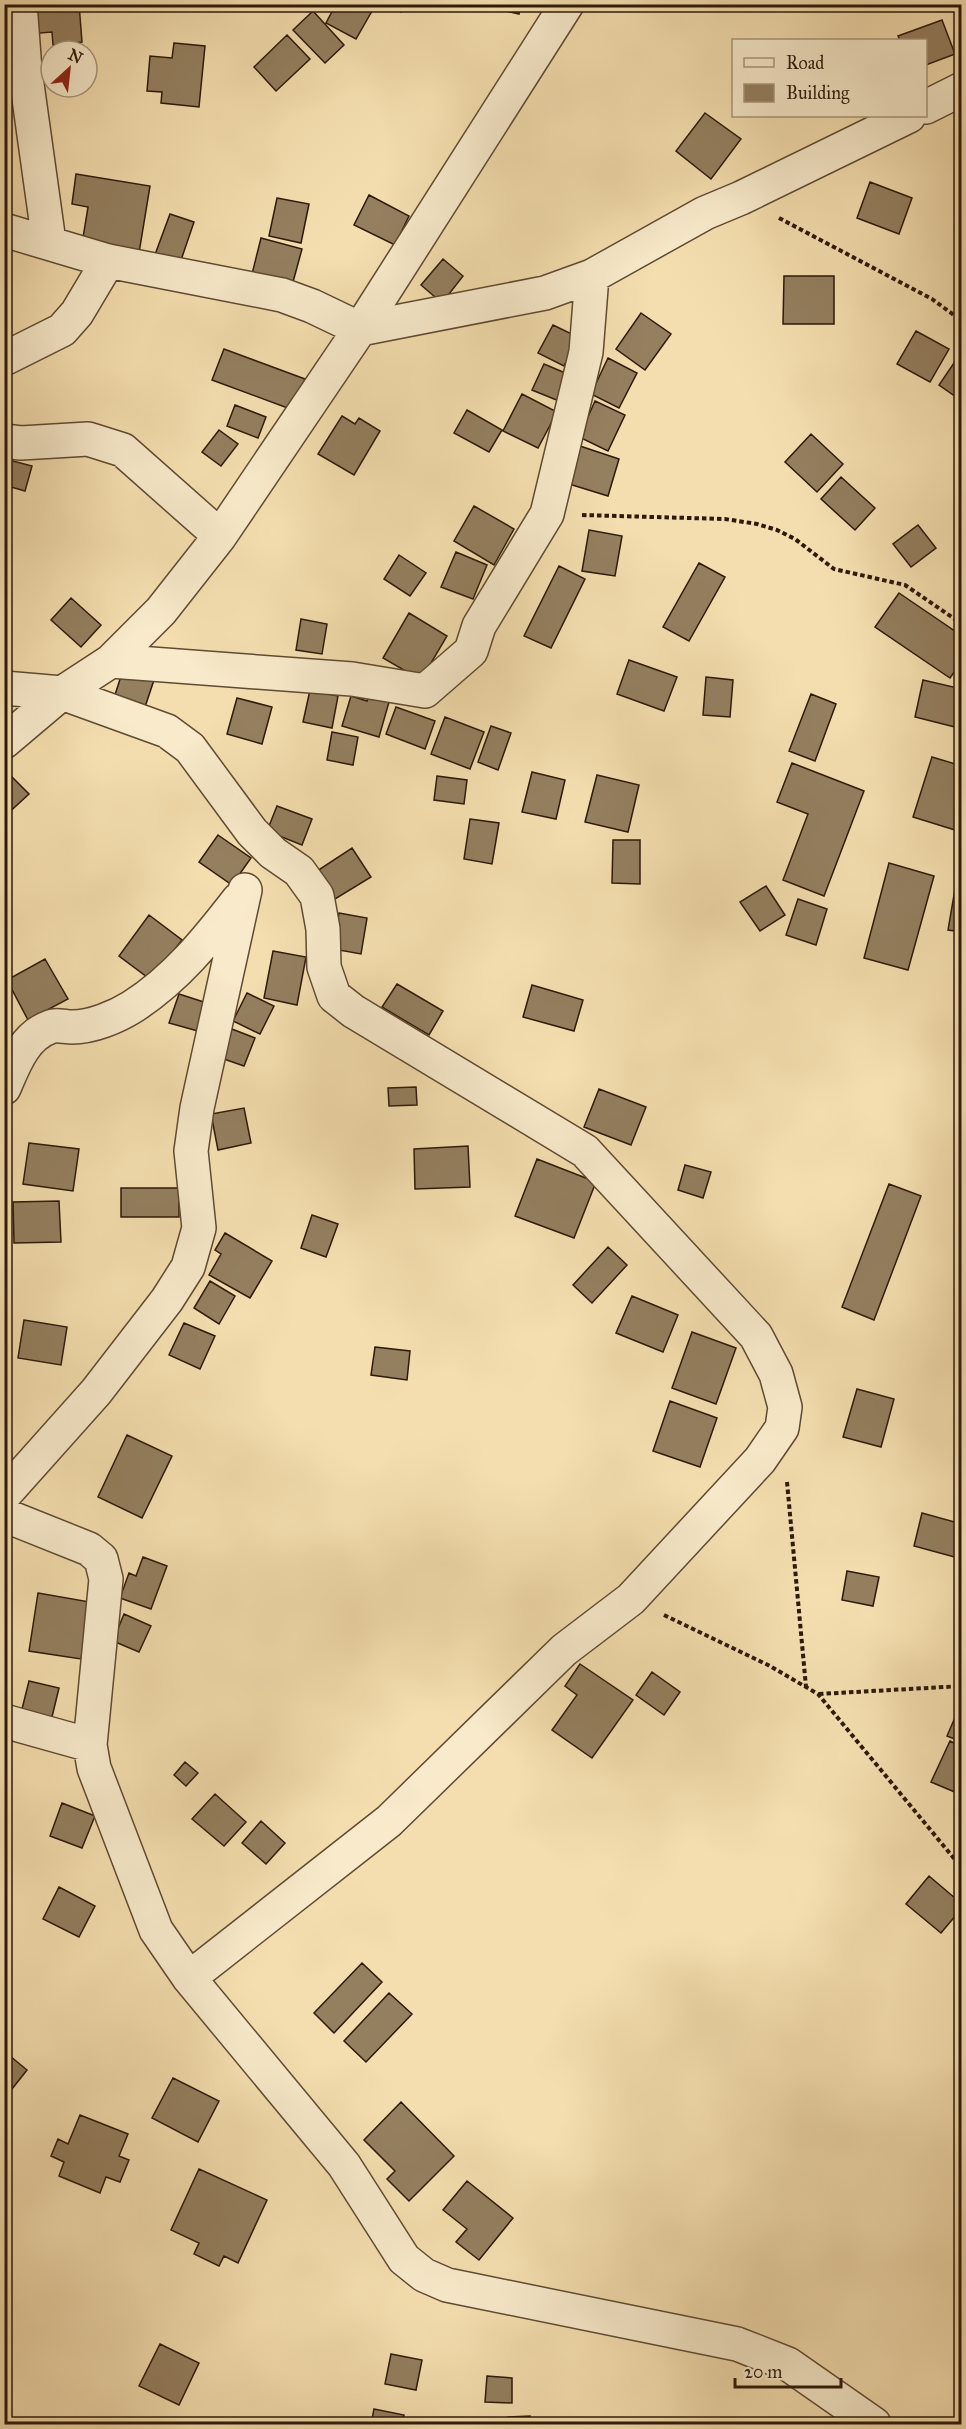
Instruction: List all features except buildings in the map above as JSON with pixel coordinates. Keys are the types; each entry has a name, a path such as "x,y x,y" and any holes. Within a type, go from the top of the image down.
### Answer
{"street":[{"path":"20,4 25,70 49,242"},
{"path":"4,742 62,693 111,661 161,611 220,536 360,328 567,4"},
{"path":"927,106 962,89"},
{"path":"4,230 108,261 282,295 360,328 521,299 592,276 705,213 741,198 907,117"},
{"path":"4,359 62,330 77,313 108,261"},
{"path":"111,661 352,679 424,692 471,651 479,626 546,514 586,352 592,276"},
{"path":"4,441 21,443 88,439 123,450 220,536"},
{"path":"4,688 62,693 167,731 190,748 252,832 273,853 299,871 317,896 323,929 324,967 334,996 353,1011 585,1151 756,1336 776,1374 785,1407 782,1428 760,1460 631,1599 564,1650 389,1821 189,1978"},
{"path":"4,1088 24,1047 51,1026 74,1028 98,1022 131,1008 165,983 204,945 273,853"},
{"path":"4,1495 96,1392 167,1300 188,1267 199,1228 191,1151 197,1108 244,890"},
{"path":"4,1515 89,1549 101,1559 106,1579 90,1745 98,1779 156,1930 189,1978 344,2164 404,2259 424,2276 447,2285 737,2344 788,2364 874,2424"},
{"path":"4,1722 90,1745"}],"path":[{"path":"741,198 932,298 962,321"},
{"path":"546,514 725,519 758,524 795,539 834,569 905,585 962,624"},
{"path":"782,1428 807,1688"},
{"path":"631,1599 768,1665 818,1694 962,1868"},
{"path":"818,1694 962,1686"}]}
